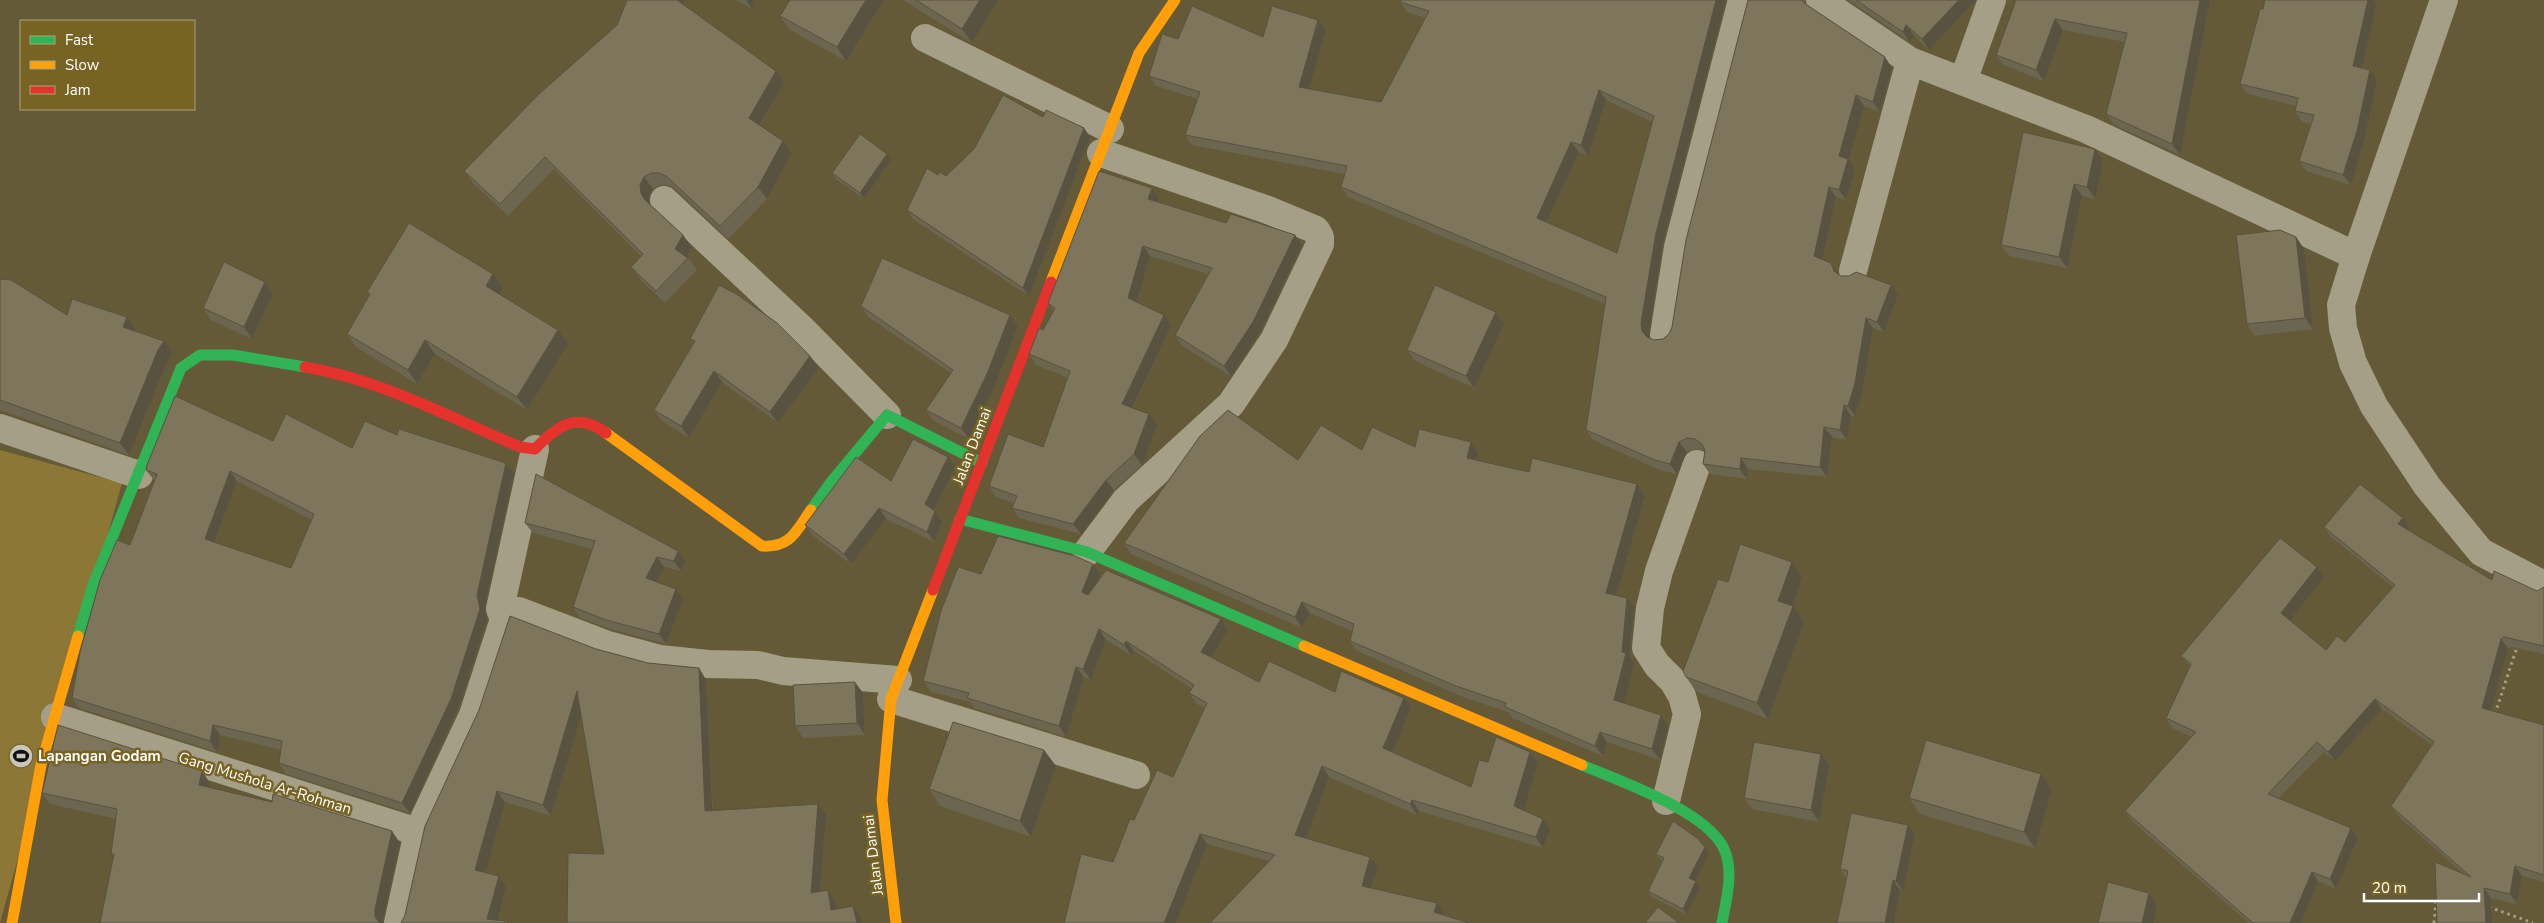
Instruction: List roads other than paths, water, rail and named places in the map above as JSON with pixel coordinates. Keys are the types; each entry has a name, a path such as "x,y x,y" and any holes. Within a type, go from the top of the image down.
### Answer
{"street":[{"name":"Jalan Damai","path":"896,923 882,800 895,690 1139,53 1175,0"},
{"path":"1664,335 1678,247 1742,0"},
{"path":"1820,0 1910,60 2086,129 2356,256"},
{"path":"1963,81 1992,0"},
{"path":"2444,0 2356,256 2341,305 2343,328 2353,363 2374,406 2427,486 2480,552 2542,582"},
{"path":"925,38 1105,141 1316,230 1320,237 1320,244 1274,340 1231,404 1126,500 1087,552"},
{"path":"1853,271 1910,60"},
{"path":"664,200 803,330 887,415 982,463"},
{"path":"12,923 41,765 93,585 181,368 200,355 233,355 324,370 390,392 520,447 535,449"},
{"path":"504,619 500,609 535,449 566,421 582,422 599,428 762,546 777,547 789,541 831,482 887,415"},
{"path":"0,428 139,475"},
{"path":"1666,801 1687,714 1682,696 1646,648 1650,608 1659,571 1697,464"},
{"path":"960,519 1087,552 1666,801 1717,837 1727,855 1728,892 1722,923"},
{"path":"398,923 418,832 473,715 504,619 510,612 519,612 608,645 660,659 708,664 758,665 783,672 895,690 1136,775"},
{"name":"Gang Mushola Ar-Rohman","path":"55,717 418,832"}],"place":[{"name":"Lapangan Godam","path":"21,756"}]}
